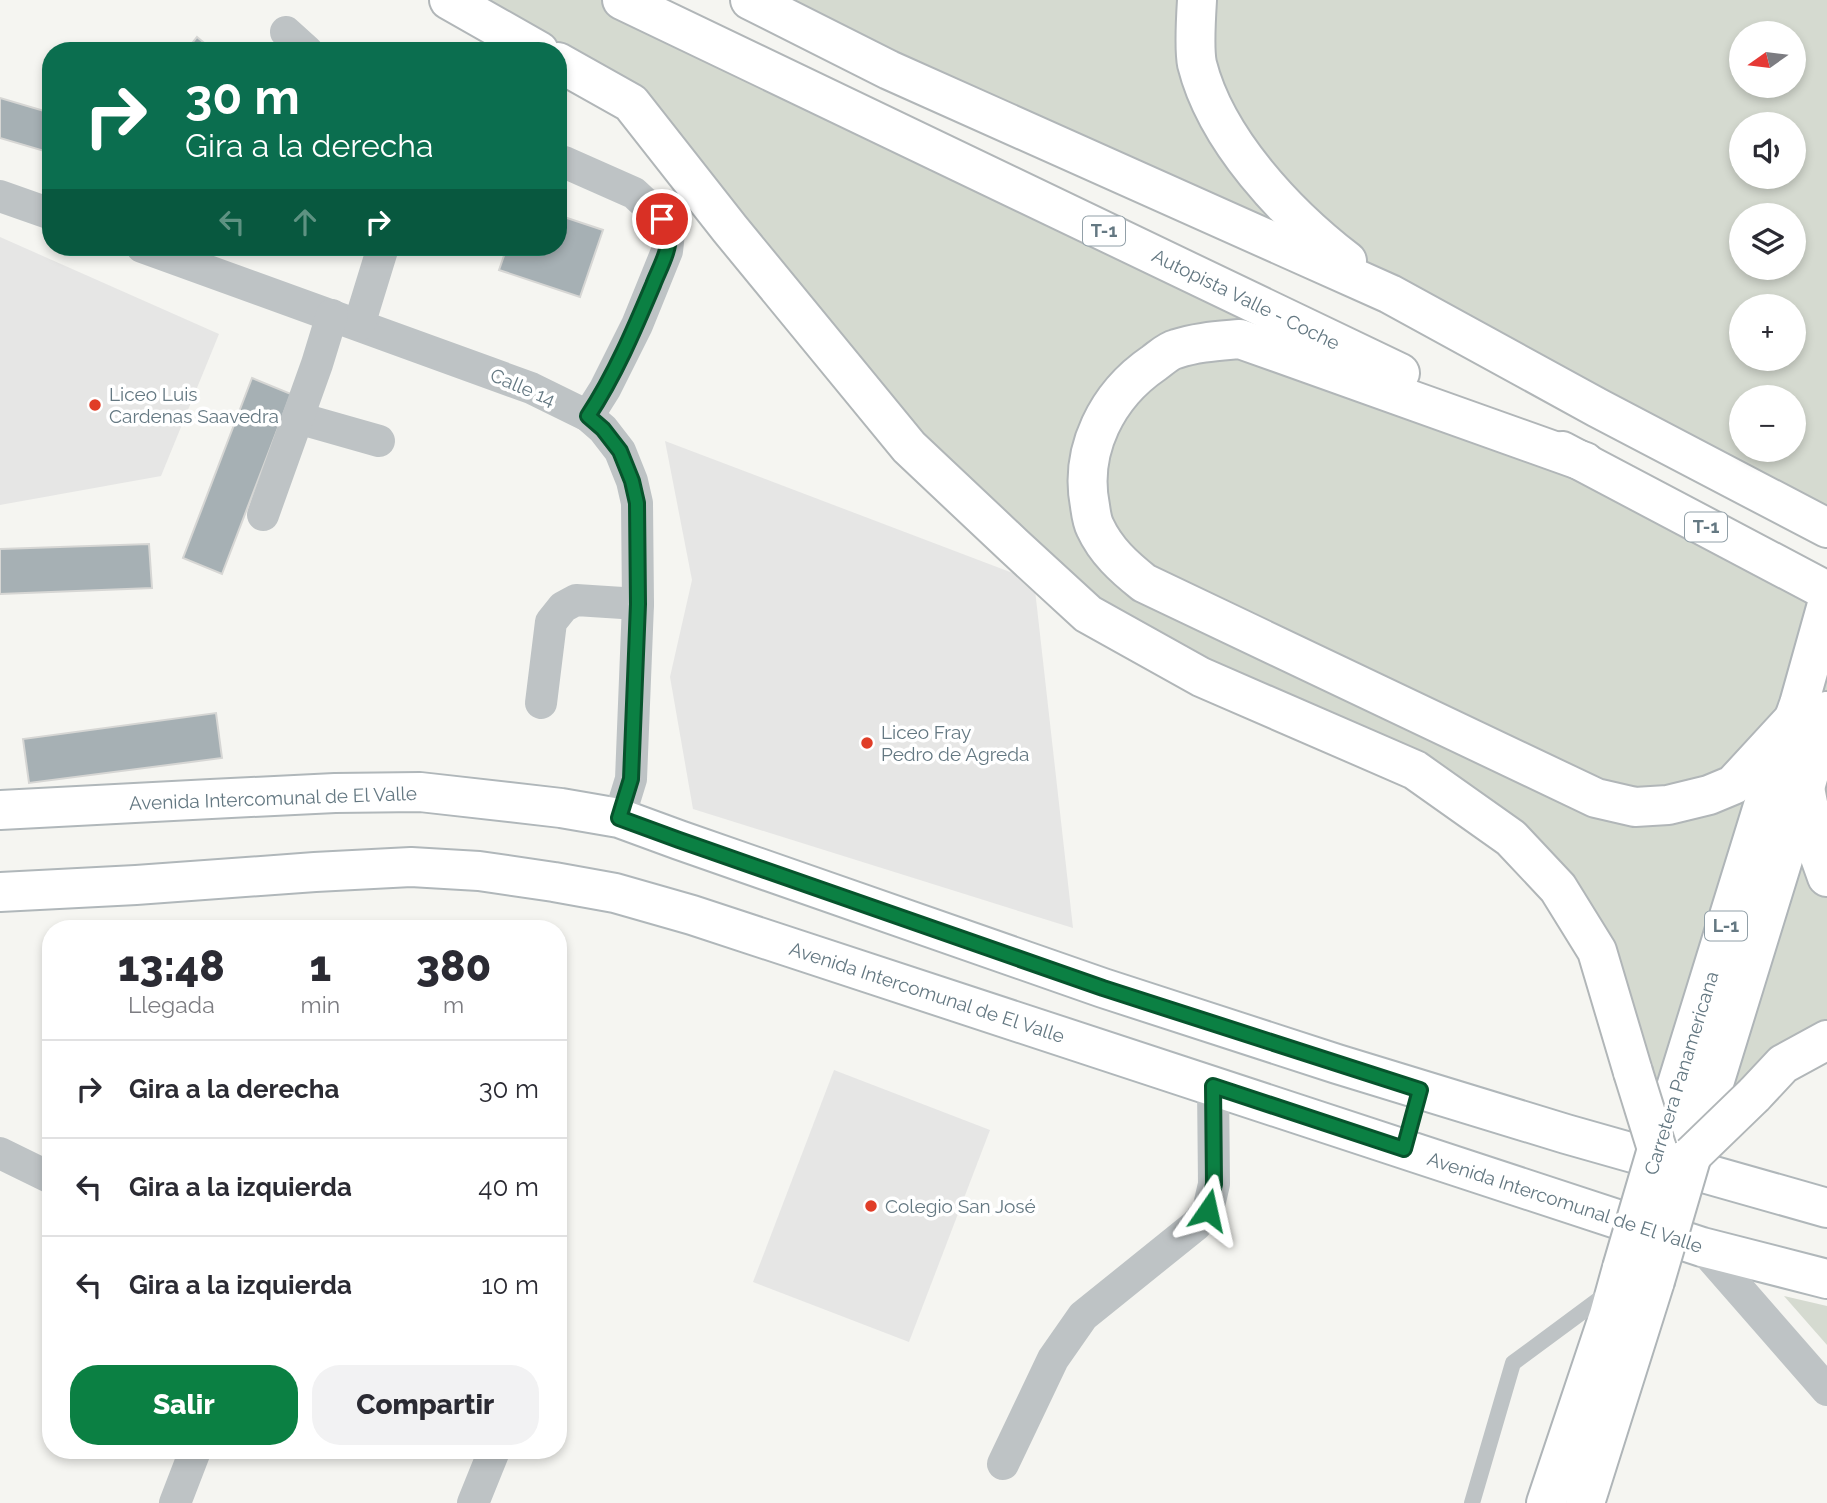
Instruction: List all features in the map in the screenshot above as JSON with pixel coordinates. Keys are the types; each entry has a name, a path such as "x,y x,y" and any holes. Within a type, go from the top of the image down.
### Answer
{"main road":[{"path":"449,0 523,42"},
{"name":"Autopista Valle - Coche","path":"622,0 1586,462 1827,592"},
{"path":"750,0 889,70 1390,294 1598,408 1827,528"},
{"path":"1197,0 1197,62 1213,106 1237,148 1267,187 1323,243 1390,294"},
{"path":"567,67 631,103 730,229 909,447 1088,614 1201,677 1415,770 1511,838 1558,888 1597,951 1633,1072 1674,1152 1754,1095 1783,1064 1827,1040"},
{"path":"1586,462 1240,340 1207,341 1174,349 1141,372 1116,397 1096,433 1087,467 1088,496 1094,526 1116,560 1144,583 1595,798 1635,807 1668,805 1709,795 1733,785 1811,713"},
{"name":"Carretera Panamericana","path":"1674,1152 1805,788 1811,713 1827,604"},
{"name":"Carretera Panamericana","path":"1585,1503 1636,1283 1674,1152 1766,796 1811,713"},
{"path":"1805,788 1817,849 1827,877"},
{"name":"Avenida Intercomunal de El Valle","path":"0,810 335,793 420,792 561,808 619,818 1103,988 1420,1090 1701,1174 1827,1208"},
{"name":"Avenida Intercomunal de El Valle","path":"0,892 136,886 411,867 480,871 615,893 658,904 1702,1247 1827,1279"},
{"path":"1404,1149 1420,1090"},
{"name":"Carretera Panamericana","path":"1546,1503 1636,1283"}],"street":[{"path":"567,163 634,193 662,219 669,233 667,251 637,325 606,389 588,416"},
{"path":"0,196 42,211"},
{"name":"Calle 14","path":"167,256 531,388 588,416 603,429 620,451 637,503 638,604 631,779 619,818"},
{"path":"263,515 317,364 345,320 378,256"},
{"path":"298,418 379,441"},
{"path":"541,703 551,622 563,607 576,600 638,604"},
{"path":"1003,1464 1053,1359 1083,1316 1196,1225 1208,1210 1214,1184 1213,1086"},
{"path":"0,1153 42,1174"},
{"path":"1702,1247 1827,1390"},
{"path":"174,1503 192,1459"},
{"path":"473,1503 491,1459"}],"lane":[{"path":"1472,1503 1513,1363 1636,1283"}],"shaded area":[{"path":"449,0 622,0 1585,462 1827,591 1827,1040 1657,1149 1597,951 1511,838 1201,677 1014,546 631,103 567,67 567,42 523,42"},
{"path":"750,0 1827,0 1827,528"},
{"name":"Liceo Luis Cardenas Saavedra","path":"0,237 219,334 161,476 0,505"},
{"name":"Liceo Fray Pedro de Agreda","path":"665,441 1034,581 1073,928 693,809 670,677 692,580"},
{"name":"Colegio San José","path":"834,1070 990,1130 909,1342 753,1282"},
{"path":"1784,1296 1827,1306 1827,1345"}],"building":[{"path":"0,98 42,110 42,150 0,138"},
{"path":"567,218 603,230 580,297 499,270 504,256 567,256"},
{"path":"252,378 291,394 222,574 183,558"},
{"path":"149,544 152,588 0,594 0,549"},
{"path":"216,713 222,758 29,783 23,739"}],"place":[{"name":"Liceo Luis Cardenas Saavedra","path":"95,405"},
{"name":"Liceo Fray Pedro de Agreda","path":"867,743"},
{"name":"Colegio San José","path":"871,1206"}],"route":[{"path":"662,219 669,233 667,251 637,325 606,389 588,416 603,429 620,451 637,503 638,604 631,779 619,818 1103,988 1420,1090 1404,1149 1213,1086 1214,1184 1208,1210"}]}
